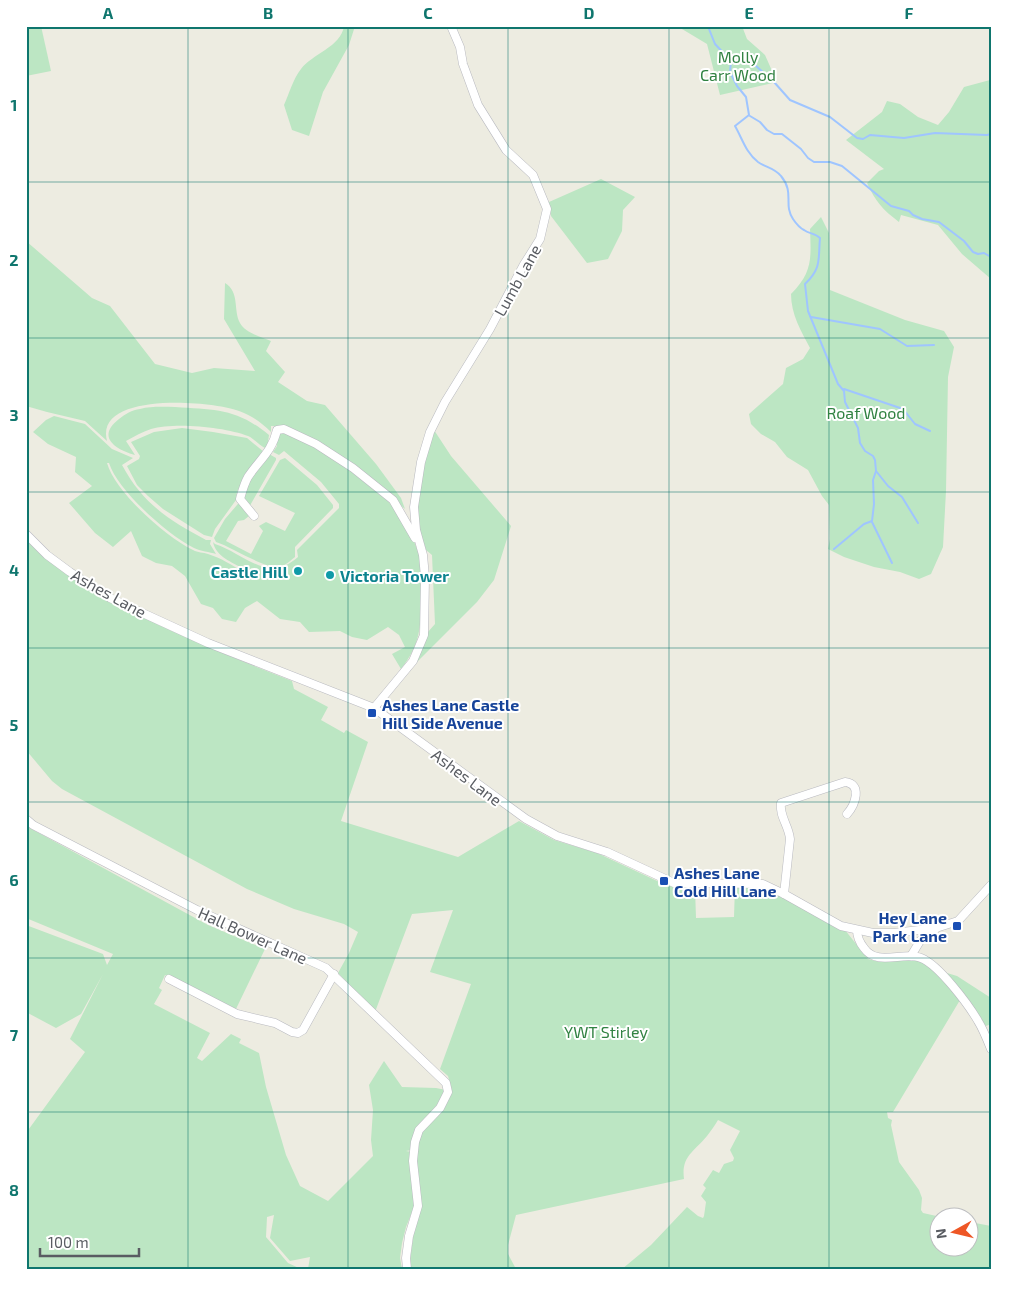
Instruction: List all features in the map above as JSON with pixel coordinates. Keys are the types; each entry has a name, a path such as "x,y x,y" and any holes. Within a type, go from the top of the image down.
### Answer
{"street":[{"name":"Lumb Lane","path":"374,708 413,661 424,635 425,576 416,530 414,507 421,462 430,432 540,239 547,210 533,175 506,150 478,105 460,46 451,26"},
{"path":"254,516 240,499 243,488 248,477 269,452 277,430 284,429 324,448 393,500 415,538 420,543"},
{"name":"Ashes Lane","path":"26,534 47,555 110,598 208,643 374,708 501,802 557,836 607,852 674,883 763,884 842,926 857,930 873,933 894,933 936,928"},
{"path":"784,894 790,830 782,815 781,803 845,782 854,785 856,792 852,808 847,814"},
{"name":"Hall Bower Lane","path":"26,819 33,825 197,910 321,965 334,974 446,1083 448,1092 440,1108 419,1130 415,1142 412,1161 418,1206 408,1243 407,1269"},
{"path":"911,956 920,941 936,928 958,921 991,885"},
{"path":"857,930 857,936 867,953 877,958 911,956 922,958 936,968 978,1021 991,1048"},
{"path":"169,979 237,1014 275,1023 298,1033 303,1030 334,974"}],"green space":[{"path":"26,26 41,26 51,71 26,76"},
{"path":"344,26 355,26 349,45 323,92 309,136 292,130 284,105 296,77 306,64 338,39"},
{"name":"Molly Carr Wood","path":"677,26 742,26 747,39 765,55 777,82 720,95 707,44"},
{"path":"990,80 991,279 962,254 938,225 901,215 899,222 888,213 876,200 867,183 879,171 884,169 846,140 882,112 887,101 900,104 918,117 938,125 949,112 964,87"},
{"path":"601,179 635,197 623,210 622,231 608,259 587,263 551,216 549,202"},
{"name":"Roaf Wood","path":"821,217 829,233 830,290 905,320 944,331 954,347 948,377 943,547 931,574 919,579 900,572 874,567 844,557 828,549 830,539 829,505 808,470 787,457 775,442 761,434 751,424 749,414 783,384 786,368 803,359 810,348 795,315 791,294 807,271 811,248 810,229"},
{"path":"26,241 92,298 110,306 155,364 192,373 214,368 255,371 224,319 225,283 233,291 238,318 242,326 250,332 271,341 266,351 285,372 278,382 307,401 325,405 376,464 401,498 405,509 358,467 318,442 286,426 271,426 271,432 248,415 225,407 182,403 136,407 118,414 108,425 107,441 85,421 26,406"},
{"path":"149,407 214,410 236,415 269,435 267,449 250,437 227,430 200,426 161,427 142,433 126,441 135,455 115,446 111,442 109,431 112,425 129,412"},
{"path":"54,416 85,424 112,449 133,458 122,465 130,479 148,501 180,525 206,540 211,540 210,544 216,554 194,548 158,523 133,499 114,474 109,463 107,463 112,475 131,500 169,535 197,552 206,553 231,564 243,572 244,569 217,552 213,542 256,564 277,568 287,565 298,557 297,550 339,508 339,504 321,482 284,451 279,455 273,452 277,446 277,435 283,433 303,442 363,478 395,510 408,528 419,555 421,573 420,627 416,644 401,669 392,654 405,647 399,635 388,627 367,640 352,637 340,631 309,632 300,622 280,619 257,601 245,608 236,622 222,619 213,608 201,604 185,576 172,566 156,563 142,556 131,531 113,547 95,533 69,503 92,486 75,472 76,457 48,444 33,432 46,420"},
{"path":"182,428 247,438 264,452 242,482 237,492 236,500 215,529 212,537 204,535 163,509 137,485 127,466 139,459 140,456 131,442 154,432"},
{"path":"434,430 451,456 511,526 494,580 477,602 417,662 427,633 435,624 432,555 426,550 416,518 425,460"},
{"path":"269,454 276,458 276,460 248,509 249,516 244,520 238,521 226,541 251,554 263,531 259,526 266,522 285,531 295,513 259,496 280,460 285,458 317,485 333,505 333,508 295,547 295,557 278,567 256,561 216,542 214,538 225,519 243,498 251,479"},
{"name":"YWT Stirley","path":"26,539 53,564 80,584 142,617 179,634 292,681 294,689 328,707 321,720 344,733 346,730 368,742 341,821 458,857 519,821 554,840 597,853 668,886 695,888 696,918 734,917 735,886 759,887 781,896 834,927 845,930 868,959 880,962 912,958 921,961 932,968 960,1000 893,1112 887,1112 888,1118 892,1120 891,1125 899,1162 919,1190 922,1198 921,1210 923,1213 930,1215 930,1258 980,1258 980,1224 991,1226 991,1269 622,1269 651,1245 687,1207 703,1218 706,1202 701,1196 706,1188 703,1185 713,1170 719,1173 724,1164 733,1161 734,1158 730,1150 740,1131 718,1120 684,1165 684,1179 516,1215 508,1245 508,1254 516,1269 409,1269 414,1230 420,1206 416,1149 421,1134 444,1106 452,1090 448,1076 440,1069 471,984 430,972 453,910 412,914 375,1012 338,973 358,932 344,924 294,909 247,889 62,789 52,781 26,750"},
{"path":"26,826 208,925 265,949 235,1011 165,975 159,988 162,990 154,1004 210,1033 197,1058 202,1061 231,1034 241,1039 239,1043 259,1053 266,1087 286,1155 300,1186 328,1201 373,1156 371,1140 373,1110 369,1085 384,1061 402,1087 446,1090 437,1105 416,1129 412,1150 406,1151 412,1152 414,1207 402,1243 400,1258 402,1269 308,1269 310,1257 290,1261 270,1238 274,1215 267,1217 266,1237 288,1263 301,1269 26,1269 26,1133 85,1052 70,1039 103,974 81,1014 56,1028 26,1012 26,925 103,954 107,965 113,954 26,918"},
{"path":"947,973 957,976 991,998 991,1024 986,1026"}],"waterway":[{"path":"707,26 715,44 731,61 730,72 737,86 746,97 749,115 735,126 745,145 754,158 761,164 776,171 785,182 790,214 795,222 802,229 820,238 817,268 805,284 808,311 838,384 844,391 845,402 858,428 860,443 865,451 873,456 875,460 876,471 873,480 874,504 872,521 864,524 834,549"},
{"path":"732,62 747,62 756,66 790,100 830,117 857,138 863,139 870,135 904,138 935,133 991,134"},
{"path":"750,116 774,134 782,134 814,162 830,162 842,166 891,206 909,211 922,219 939,222 964,241 973,252 978,254 984,253 991,257"},
{"path":"811,317 880,329 907,346 934,345"},
{"path":"844,389 903,409 915,424 930,431"},
{"path":"876,471 888,486 902,497 918,523"},
{"path":"872,522 892,563"}],"place":[{"name":"Castle Hill","path":"298,571"},
{"name":"Victoria Tower","path":"330,575"},
{"name":"Ashes Lane Castle Hill Side Avenue","path":"372,713"},
{"name":"Ashes Lane Cold Hill Lane","path":"664,881"},
{"name":"Hey Lane Park Lane","path":"957,926"}]}
